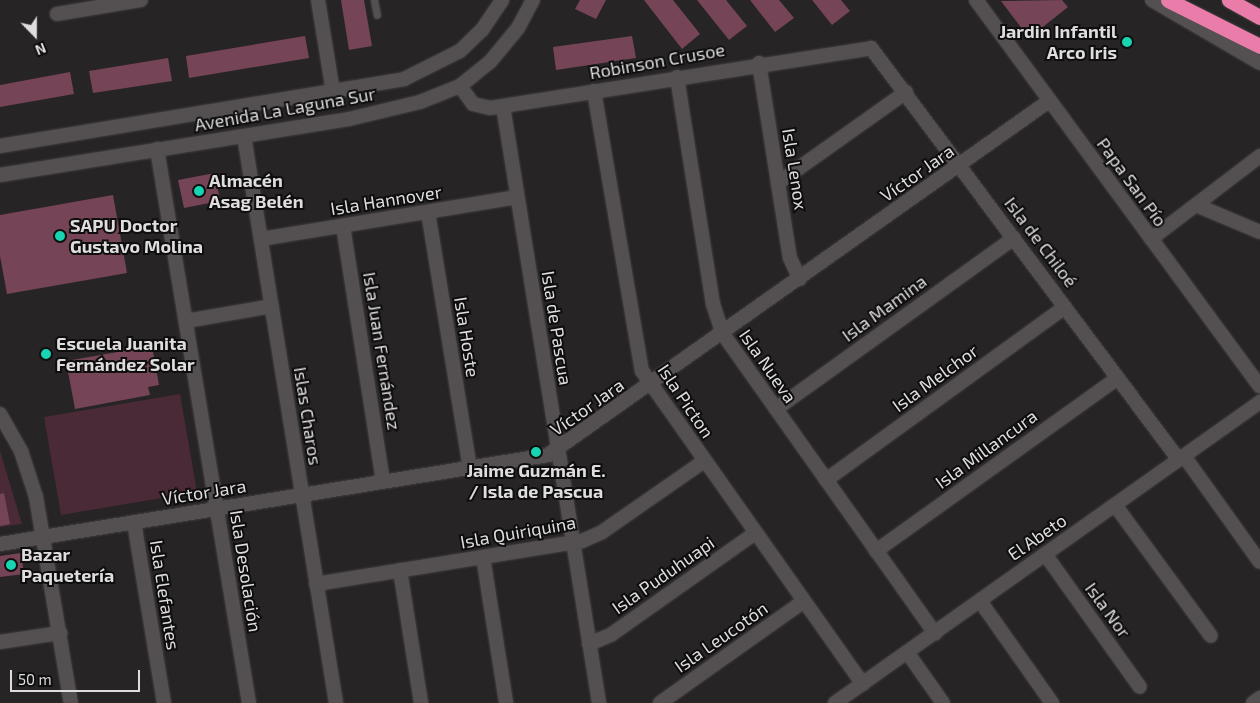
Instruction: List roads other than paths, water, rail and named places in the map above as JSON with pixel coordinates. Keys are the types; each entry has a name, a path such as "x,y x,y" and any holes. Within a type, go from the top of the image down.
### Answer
{"highway":[{"path":"1168,0 1260,46"},
{"path":"1229,0 1260,17"}],"street":[{"path":"57,14 141,0"},
{"path":"318,0 333,92"},
{"name":"Avenida La Laguna Sur","path":"0,146 388,83 434,67 472,40 502,0"},
{"name":"Avenida La Laguna Sur","path":"0,175 382,112 460,86 499,53 533,0"},
{"name":"Papa San Pío","path":"976,0 1260,386"},
{"path":"1152,0 1260,63"},
{"name":"Robinson Crusoe","path":"460,86 478,106 503,106 759,63 871,48"},
{"name":"Isla de Chiloé","path":"871,48 906,92 1118,378 1260,562"},
{"name":"Isla Lenox","path":"759,63 792,264 800,279"},
{"name":"Isla Nueva","path":"677,77 713,304 723,334 935,633"},
{"name":"Isla Picton","path":"594,91 638,357 650,386 863,684"},
{"path":"778,183 906,92"},
{"name":"Víctor Jara","path":"0,544 543,456 558,450 1049,101"},
{"name":"Isla de Pascua","path":"503,106 599,703"},
{"name":"Islas Charos","path":"244,136 336,703"},
{"name":"Isla Desolación","path":"157,149 249,703"},
{"path":"1151,239 1260,156"},
{"name":"Isla Hannover","path":"261,239 517,198"},
{"path":"1196,205 1260,232"},
{"name":"Isla Hoste","path":"428,212 470,468"},
{"name":"Isla Juan Fernández","path":"343,226 384,482"},
{"name":"Isla Mamina","path":"776,409 1014,238"},
{"path":"186,321 272,306"},
{"name":"Isla Melchor","path":"826,480 1065,307"},
{"name":"Isla Millancura","path":"876,551 1118,378"},
{"name":"El Abeto","path":"841,701 907,652 1260,402"},
{"path":"0,414 29,470 44,537 71,703"},
{"name":"Isla Quiriquina","path":"316,584 573,543 602,532 704,461"},
{"path":"1115,505 1211,636"},
{"name":"Isla Elefantes","path":"134,522 164,703"},
{"name":"Isla Puduhuapi","path":"589,644 612,634 755,533"},
{"name":"Isla Nor","path":"1045,554 1140,687"},
{"path":"483,557 506,703"},
{"path":"400,570 421,703"},
{"path":"980,600 1052,703"},
{"name":"Isla Leucotón","path":"660,703 804,601"},
{"path":"0,642 60,633"},
{"path":"907,652 943,703"},
{"path":"1253,703 1260,698"}],"lane":[{"path":"374,0 376,15"}],"place":[{"name":"Jardin Infantil Arco Iris","path":"1127,42"},
{"name":"Almacén Asag Belén","path":"199,191"},
{"name":"SAPU Doctor Gustavo Molina","path":"60,236"},
{"name":"Escuela Juanita Fernández Solar","path":"46,354"},
{"name":"Jaime Guzmán E. / Isla de Pascua","path":"536,452"},
{"name":"Bazar Paquetería","path":"11,565"}]}
